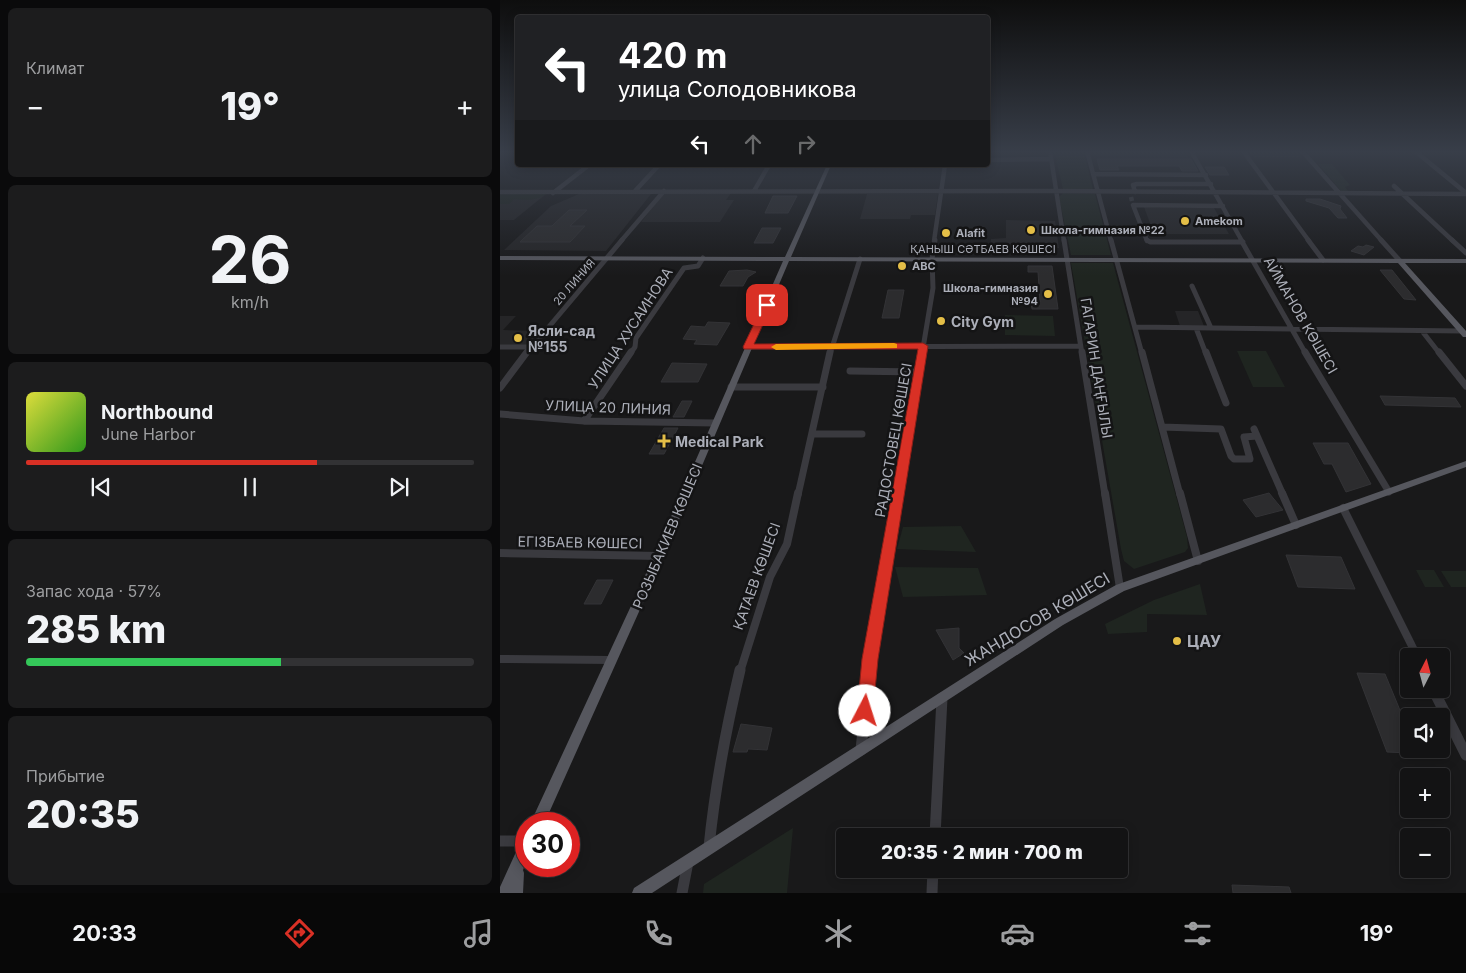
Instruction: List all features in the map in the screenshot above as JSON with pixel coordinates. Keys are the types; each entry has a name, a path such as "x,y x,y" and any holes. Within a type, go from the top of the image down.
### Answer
{"main road":[{"name":"РОЗЫБАКИЕВ КӨШЕСІ","path":"542,812 659,556 816,193"},
{"name":"ҚАНЫШ СӘТБАЕВ КӨШЕСІ","path":"500,258 1466,261"},
{"path":"1400,261 1464,333"},
{"name":"ЖАНДОСОВ КӨШЕСІ","path":"688,862 1051,627 1120,588 1466,464"},
{"path":"639,893 688,862"},
{"path":"505,893 515,871"},
{"path":"516,893 518,877"}],"street":[{"name":"20 ЛИНИЯ","path":"500,388 531,347 663,193"},
{"name":"РАДОСТОВЕЦ КӨШЕСІ","path":"861,750 870,659 920,372 923,338 927,330 933,288 932,259 942,193"},
{"name":"ГАГАРИН ДАҢҒЫЛЫ","path":"1056,193 1120,588"},
{"path":"1098,193 1198,561"},
{"path":"1101,193 1131,199 1223,206"},
{"path":"1131,199 1135,193"},
{"path":"1190,193 1466,194"},
{"name":"АЙМАНОВ КӨШЕСІ","path":"1216,193 1291,329 1388,492"},
{"path":"1276,193 1323,260"},
{"path":"1340,193 1400,261"},
{"path":"1403,194 1466,253"},
{"path":"1131,199 1147,241 1154,243 1243,242"},
{"name":"УЛИЦА ХУСАИНОВА","path":"584,421 635,347 636,338 684,268 698,266 703,258"},
{"name":"ҚАТАЕВ КӨШЕСІ","path":"709,849 715,790 727,723 744,659 770,577 787,544 831,346 860,259"},
{"path":"1192,286 1211,328"},
{"path":"1135,327 1422,330 1464,333"},
{"path":"1196,328 1226,403"},
{"path":"1422,330 1466,386"},
{"path":"748,347 1080,346"},
{"path":"500,347 531,347"},
{"path":"850,371 920,372"},
{"path":"731,387 823,387"},
{"name":"УЛИЦА 20 ЛИНИЯ","path":"500,414 584,421 715,423"},
{"path":"1162,427 1221,429 1231,456 1234,459 1250,459 1244,437 1256,432 1296,525"},
{"path":"812,434 862,434"},
{"path":"1343,508 1413,648"},
{"name":"ЕГІЗБАЕВ КӨШЕСІ","path":"500,553 659,556"},
{"path":"500,659 612,660"},
{"path":"935,828 942,698"},
{"path":"1438,698 1466,755"},
{"path":"500,841 515,841"},
{"path":"682,893 688,862"},
{"path":"932,893 933,878"}],"shaded area":[{"path":"664,193 731,193 726,200 734,200 720,222 641,222"},
{"path":"1063,193 1095,194 1111,255 1071,255 1059,197"},
{"path":"500,194 546,194 514,220 500,220"},
{"path":"500,194 546,194 535,199 514,199 509,204 500,204"},
{"path":"579,194 651,194 606,251 504,250 551,206"},
{"path":"867,194 938,194 935,215 911,215 910,219 860,219"},
{"name":"Amekom","path":"1144,207 1214,208 1229,234 1154,234"},
{"name":"Школа-гимназия №22","path":"1006,220 1055,221 1059,248 990,247 991,239 1006,238"},
{"path":"1071,263 1113,263 1187,537 1188,548 1185,552 1134,569 1124,561 1121,549"},
{"path":"1175,311 1198,311 1204,326 1180,326"},
{"path":"1005,315 1053,316 1055,336 1005,335"},
{"name":"Ясли-сад №155","path":"500,316 516,316 503,330 541,331 529,345 500,345"},
{"path":"1237,351 1266,351 1285,387 1253,387"},
{"path":"961,526 976,552 897,549 903,527"},
{"path":"895,567 978,568 987,595 903,597"},
{"path":"1416,570 1434,570 1444,587 1425,587"},
{"path":"1441,571 1466,571 1466,587 1451,587"},
{"path":"1200,584 1207,615 1147,614 1147,632 1108,634 1105,624 1154,600"},
{"path":"793,828 787,893 703,893 704,884"}],"building":[{"path":"773,196 797,196 788,213 765,213"},
{"path":"1306,199 1320,199 1341,206 1340,209 1347,218 1338,218 1329,208 1306,201"},
{"path":"569,210 587,210 570,226 585,226 570,242 520,242 537,226 552,226"},
{"path":"762,228 781,228 773,243 754,243"},
{"path":"1366,245 1374,247 1364,255 1351,251 1358,246 1363,247"},
{"name":"Школа-гимназия №94","path":"1028,266 1052,266 1058,309 1032,309 1031,302 1040,302 1038,272 1028,272"},
{"path":"747,270 756,272 748,277 743,286 720,286 729,271"},
{"path":"1380,270 1392,270 1416,300 1404,299"},
{"path":"888,290 904,290 899,318 882,318"},
{"path":"708,322 730,323 717,345 694,344 697,340 683,339 691,326 705,327"},
{"path":"672,363 707,364 698,382 661,382"},
{"path":"1380,396 1455,398 1461,407 1385,405"},
{"path":"682,401 692,401 684,417 673,417"},
{"name":"Medical Park","path":"664,428 678,428 664,454 649,454"},
{"path":"1313,443 1348,443 1371,484 1346,492 1332,464 1324,464"},
{"path":"1269,493 1283,510 1256,517 1243,500"},
{"path":"1286,555 1341,557 1355,589 1298,587"},
{"path":"597,580 613,580 601,604 584,604"},
{"path":"959,628 959,648 964,653 953,660 936,630"},
{"path":"1357,673 1385,674 1400,710 1400,753 1387,752"},
{"path":"741,724 772,728 767,750 748,749 747,752 733,752"},
{"path":"1232,885 1289,887 1291,893 1233,893"}],"tunnel":[{"path":"1131,197 1132,201"}],"slow traffic":[{"path":"776,347 894,346"}],"place":[{"name":"Amekom","path":"1185,221"},
{"name":"Школа-гимназия №22","path":"1031,230"},
{"name":"Alafit","path":"946,233"},
{"name":"ABC","path":"902,266"},
{"name":"Школа-гимназия №94","path":"1048,294"},
{"name":"City Gym","path":"941,321"},
{"name":"Ясли-сад №155","path":"518,338"},
{"name":"Medical Park","path":"664,441"},
{"name":"ЦАУ","path":"1177,641"}],"route":[{"path":"767,305 748,347 923,346 875,627 865,711"}]}
